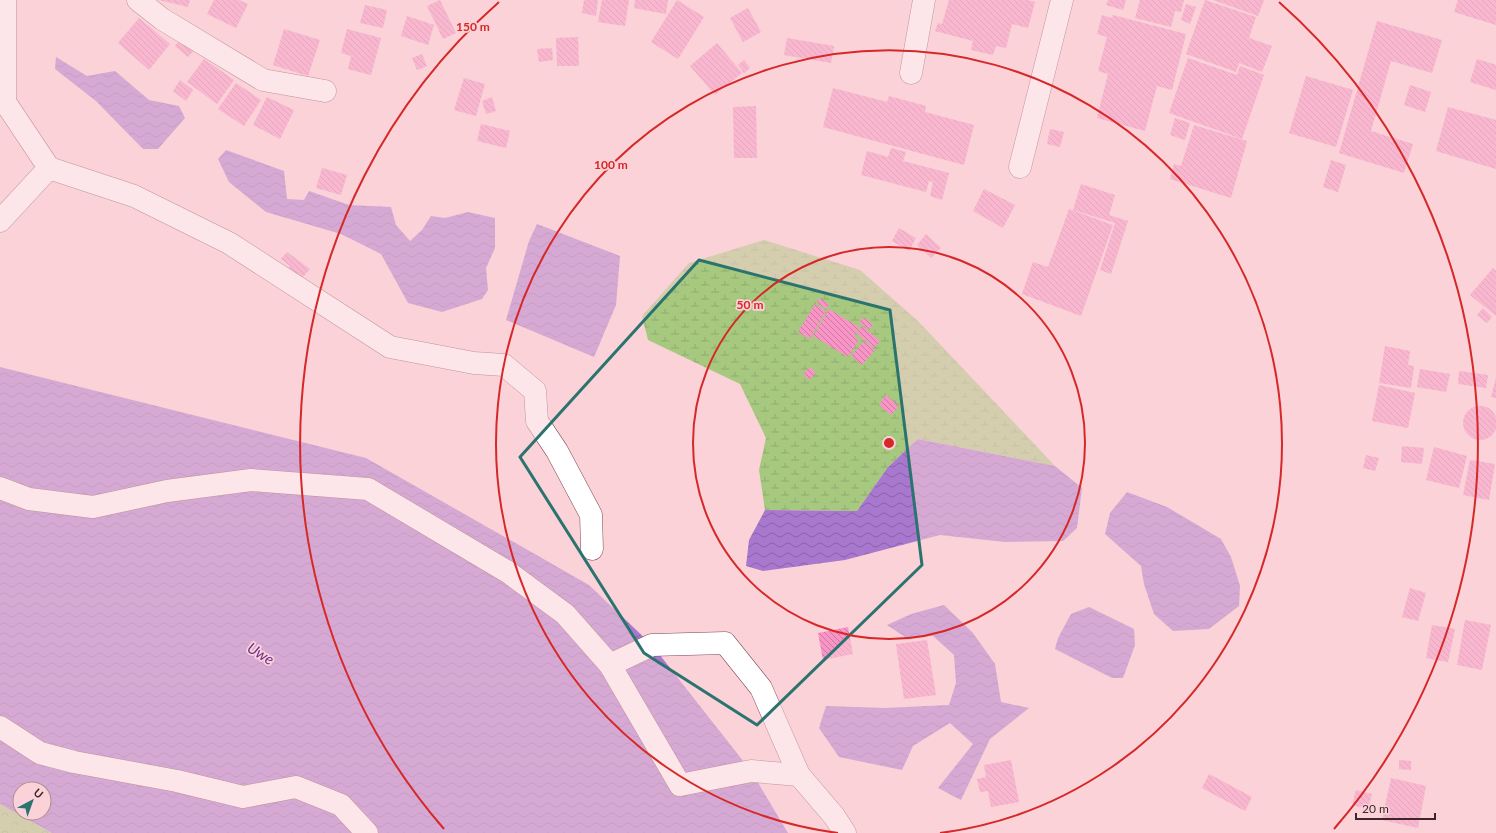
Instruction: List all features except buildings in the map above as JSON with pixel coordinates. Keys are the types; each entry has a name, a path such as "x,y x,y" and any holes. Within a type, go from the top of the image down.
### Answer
{"street":[{"path":"5,0 5,102 49,168 134,196 229,243 390,347 474,363 504,365 535,391 537,421 557,451 591,515 592,549"},
{"path":"138,0 162,19 263,80 325,91"},
{"path":"911,72 924,0"},
{"path":"1020,167 1062,0"},
{"path":"0,221 49,168"},
{"path":"0,488 29,499 93,508 167,491 251,480 368,488 488,560 565,614 610,665 680,785 751,771 799,775"},
{"path":"610,665 652,645 725,643 761,688 799,775 834,816 845,833"},
{"path":"0,727 40,753 74,762 177,781 243,797 296,787 341,805 367,833"}],"highlighted area":[{"path":"699,260 890,310 922,565 757,725 644,653 520,457"}],"green space":[{"path":"764,240 860,270 918,321 1055,466 918,439 888,467 857,511 765,510 759,470 766,438 740,384 648,340 642,316 689,263"},
{"path":"0,804 12,811 12,821 30,821 52,833 0,833"}],"water":[{"path":"56,57 87,76 115,71 149,100 179,106 185,118 158,149 143,149 96,101 55,69"},
{"path":"226,150 284,171 287,199 304,200 309,191 349,205 391,207 396,225 410,241 422,230 431,216 445,218 468,212 495,218 495,248 486,268 488,290 482,299 442,312 408,303 381,254 341,234 266,212 229,182 218,159"},
{"path":"537,224 620,256 616,305 594,357 506,320 529,241"},
{"name":"Uwe","path":"0,367 366,458 589,585 652,645 751,771 788,833 52,833 30,821 52,821 52,781 12,781 12,811 0,804"},
{"path":"918,439 1055,466 1082,488 1077,528 1063,541 1005,542 940,535 845,560 763,571 746,566 749,540 765,510 857,511 888,467"},
{"path":"1127,492 1167,507 1221,539 1231,557 1240,586 1239,606 1209,629 1173,631 1154,614 1144,584 1141,566 1105,534 1110,513"},
{"path":"944,605 973,633 995,664 1001,702 1029,708 990,739 961,800 938,788 973,744 950,723 913,746 902,770 839,757 819,728 826,706 885,708 949,705 956,683 954,655 933,636 905,637 887,625 911,614"},
{"path":"1089,607 1134,629 1135,645 1123,678 1112,678 1055,649 1058,638 1071,614"}]}
